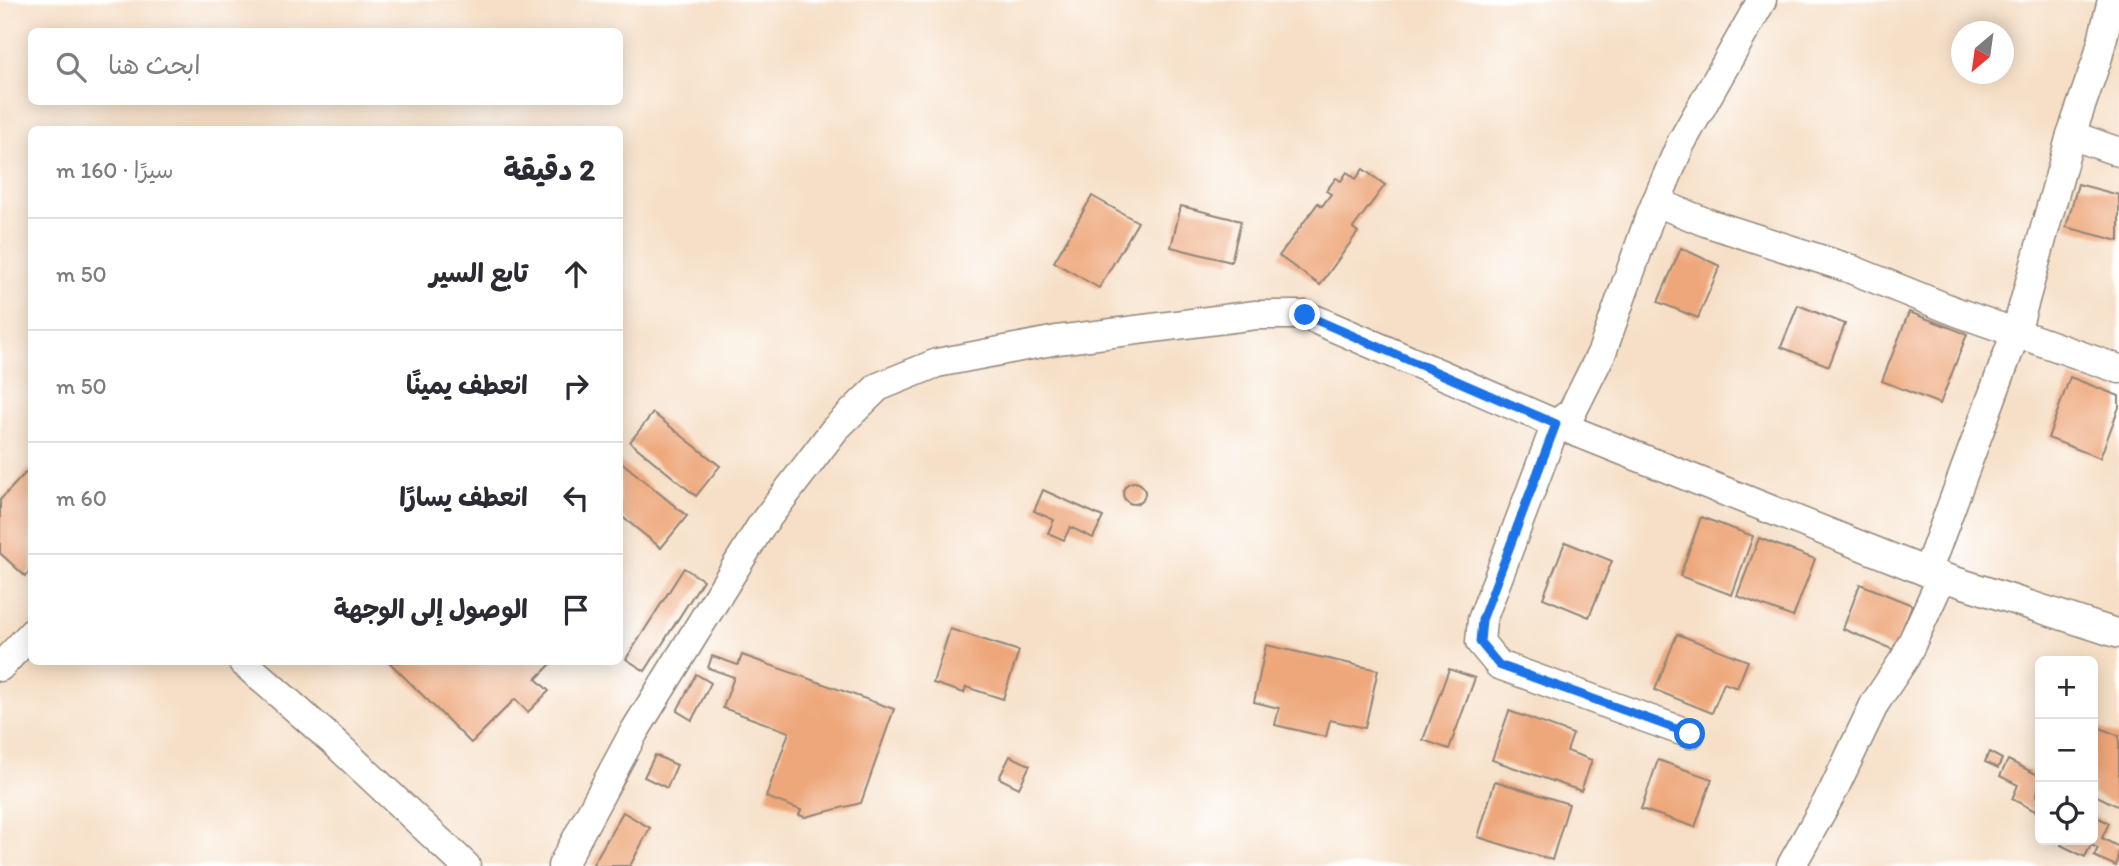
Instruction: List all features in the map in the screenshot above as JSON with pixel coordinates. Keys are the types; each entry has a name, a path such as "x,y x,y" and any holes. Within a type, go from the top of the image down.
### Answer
{"street":[{"path":"1690,734 1499,665 1480,642 1482,620 1556,424 1572,412 1602,352 1681,143 1762,0"},
{"path":"1791,866 1833,791 1875,704 1905,658 2016,332 2071,135 2098,57 2112,0"},
{"path":"2071,135 2119,152"},
{"path":"1657,202 1705,222 1848,268 2119,369"},
{"path":"562,866 634,732 761,526 835,429 878,387 937,363 1057,340 1256,315 1305,315 1556,424 1934,574 2119,634"},
{"path":"0,667 28,637"},
{"path":"246,665 336,744 466,866"}],"building":[{"path":"1363,169 1385,185 1353,228 1358,232 1320,285 1279,256 1318,203 1322,206 1331,194 1326,191 1336,178 1341,181 1347,172 1356,179"},
{"path":"2078,184 2119,195 2119,241 2066,227"},
{"path":"1092,196 1138,222 1099,288 1054,262"},
{"path":"1181,206 1241,221 1231,262 1171,247"},
{"path":"1681,248 1720,266 1698,318 1658,302"},
{"path":"1798,305 1845,324 1829,366 1781,347"},
{"path":"1909,312 1967,334 1940,404 1882,381"},
{"path":"2070,377 2119,396 2119,407 2100,458 2048,438"},
{"path":"653,413 720,466 696,496 630,442"},
{"path":"623,463 687,516 661,548 623,517"},
{"path":"28,470 28,573 25,576 0,553 0,500"},
{"path":"1134,482 1144,489 1145,493 1138,503 1134,504 1124,497 1123,493 1130,483"},
{"path":"1043,490 1103,517 1093,538 1070,527 1064,540 1048,533 1054,520 1034,511"},
{"path":"1701,517 1753,536 1732,595 1680,576"},
{"path":"1759,538 1815,559 1793,617 1737,596"},
{"path":"1565,542 1612,561 1589,617 1543,598"},
{"path":"684,568 703,580 645,671 626,659"},
{"path":"1860,584 1912,605 1894,650 1843,629"},
{"path":"950,629 1019,651 1003,699 966,687 964,693 933,683"},
{"path":"1677,634 1748,661 1737,688 1724,683 1712,713 1655,690"},
{"path":"1266,645 1378,670 1365,728 1330,720 1326,737 1275,725 1279,708 1254,702"},
{"path":"742,655 894,709 861,803 805,817 799,815 801,810 766,797 789,732 723,708 734,677 708,668 712,656 738,665"},
{"path":"392,665 550,665 536,679 549,691 528,712 515,699 471,743"},
{"path":"1449,669 1475,678 1449,749 1423,740"},
{"path":"696,674 711,683 692,720 677,711"},
{"path":"1509,711 1573,734 1567,751 1592,760 1581,791 1492,760"},
{"path":"2098,727 2119,736 2119,807 2098,796"},
{"path":"1989,752 2002,759 1998,768 1985,762"},
{"path":"655,755 677,765 667,788 644,777"},
{"path":"1010,756 1030,765 1019,788 999,778"},
{"path":"1658,760 1712,779 1695,827 1641,809"},
{"path":"2008,760 2035,774 2035,811 2012,799 2018,785 2000,776"},
{"path":"1495,781 1569,804 1552,860 1478,837"},
{"path":"623,812 650,828 630,866 592,866"},
{"path":"2098,818 2109,823 2102,838 2119,847 2116,866 2094,856 2098,848 2091,845 2098,845"},
{"path":"2061,845 2091,845 2085,857"}],"route":[{"path":"1305,315 1556,424 1482,620 1480,642 1499,665 1690,734"}]}
